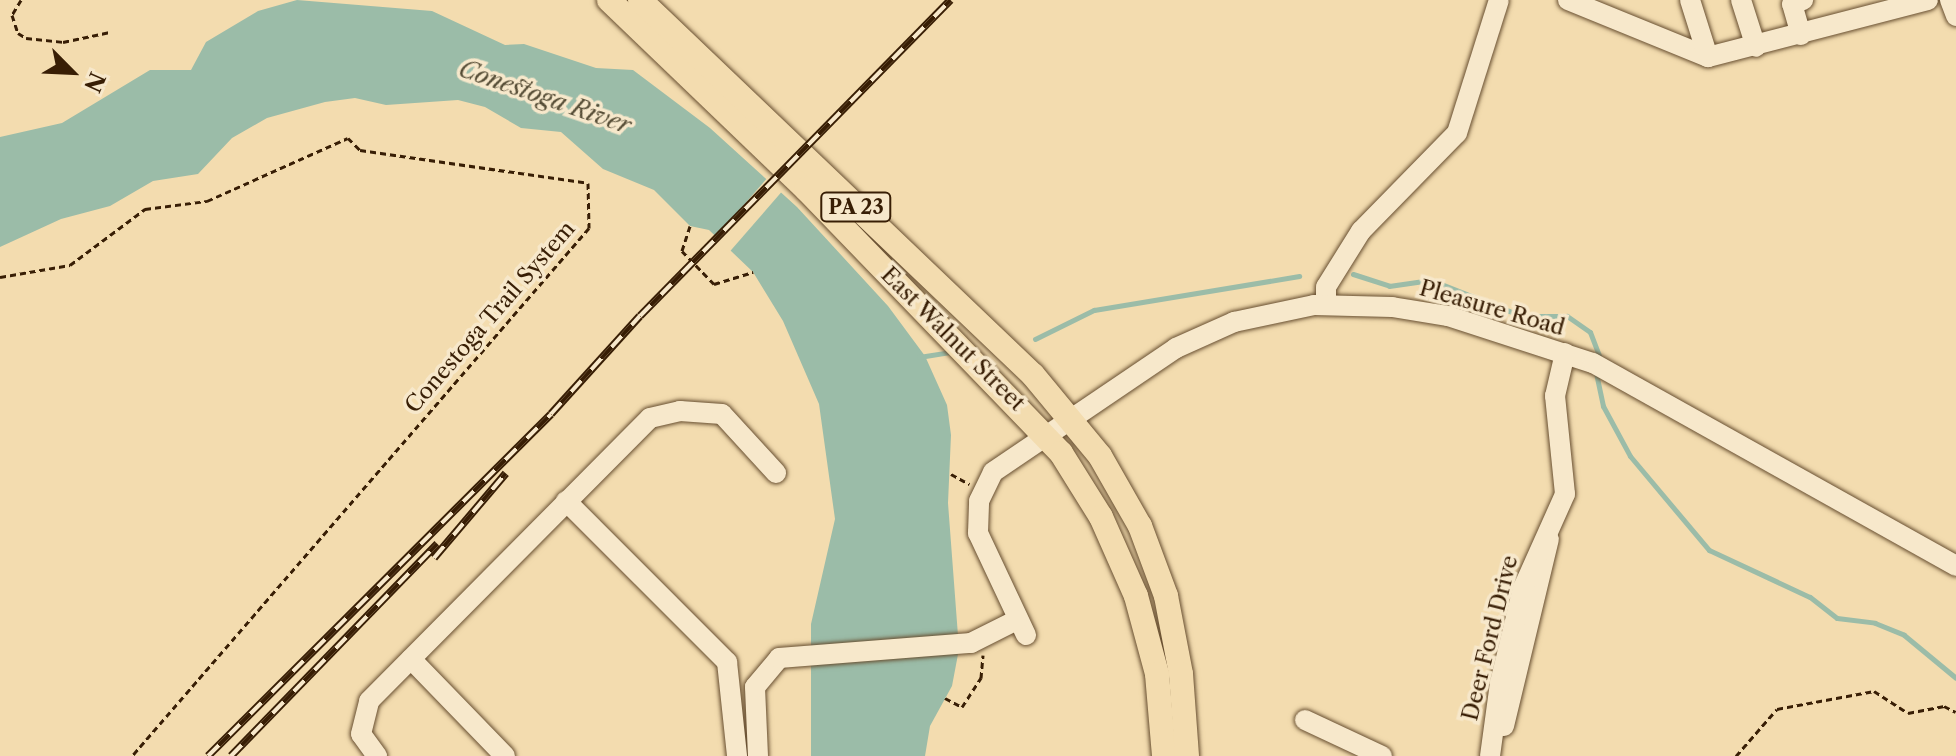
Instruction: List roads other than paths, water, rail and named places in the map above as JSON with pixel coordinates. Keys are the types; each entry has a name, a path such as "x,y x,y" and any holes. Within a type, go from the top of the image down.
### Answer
{"main road":[{"name":"East Walnut Street","path":"609,0 806,189 1045,434 1090,496 1136,596 1157,674 1164,756"},
{"name":"East Walnut Street","path":"640,0 937,281 1070,416 1122,491 1160,576 1177,645 1187,756"}],"street":[{"path":"1326,304 1326,287 1361,231 1457,133 1499,0"},
{"path":"1568,0 1708,57 1928,0"},
{"path":"1690,0 1708,57"},
{"path":"1741,0 1756,47"},
{"path":"1801,35 1792,4 1803,0"},
{"path":"1950,0 1956,16"},
{"name":"Pleasure Road","path":"758,756 754,694 758,680 779,658 959,644 1021,628 982,544 977,511 993,472 1070,416 1204,334 1261,314 1326,304 1448,316 1565,353 1647,389 1956,566"},
{"name":"Deer Ford Drive","path":"1492,756 1566,482 1555,396 1565,353"},
{"path":"377,756 361,734 362,719 369,701 650,418 680,411 722,414 776,473"},
{"path":"566,501 727,662 737,756"},
{"path":"411,659 505,756"},
{"path":"1305,720 1382,756"}],"water":[{"name":"Conestoga River","path":"297,0 432,11 505,45 524,44 596,68 633,70 710,128 797,207 888,306 925,356 947,405 951,435 948,503 959,649 952,686 930,726 925,756 811,756 811,624 835,519 819,404 783,321 753,272 709,230 690,226 654,190 603,169 561,132 521,128 485,107 458,100 386,105 355,98 325,102 267,118 232,138 198,174 153,181 110,206 61,219 0,247 0,137 62,123 150,70 191,70 206,42 258,11"}],"waterway":[{"path":"1353,274 1389,286 1431,280 1522,316 1567,316 1590,332 1599,355"},
{"path":"1035,339 1094,310 1299,276"},
{"path":"919,357 950,352"},
{"path":"1596,373 1603,406 1630,456 1709,550 1810,597 1837,618 1875,623 1904,635 1956,678"}],"railway":[{"path":"208,756 551,414 640,316 950,0"},
{"path":"434,558 506,473"},
{"path":"231,756 437,544"}]}
